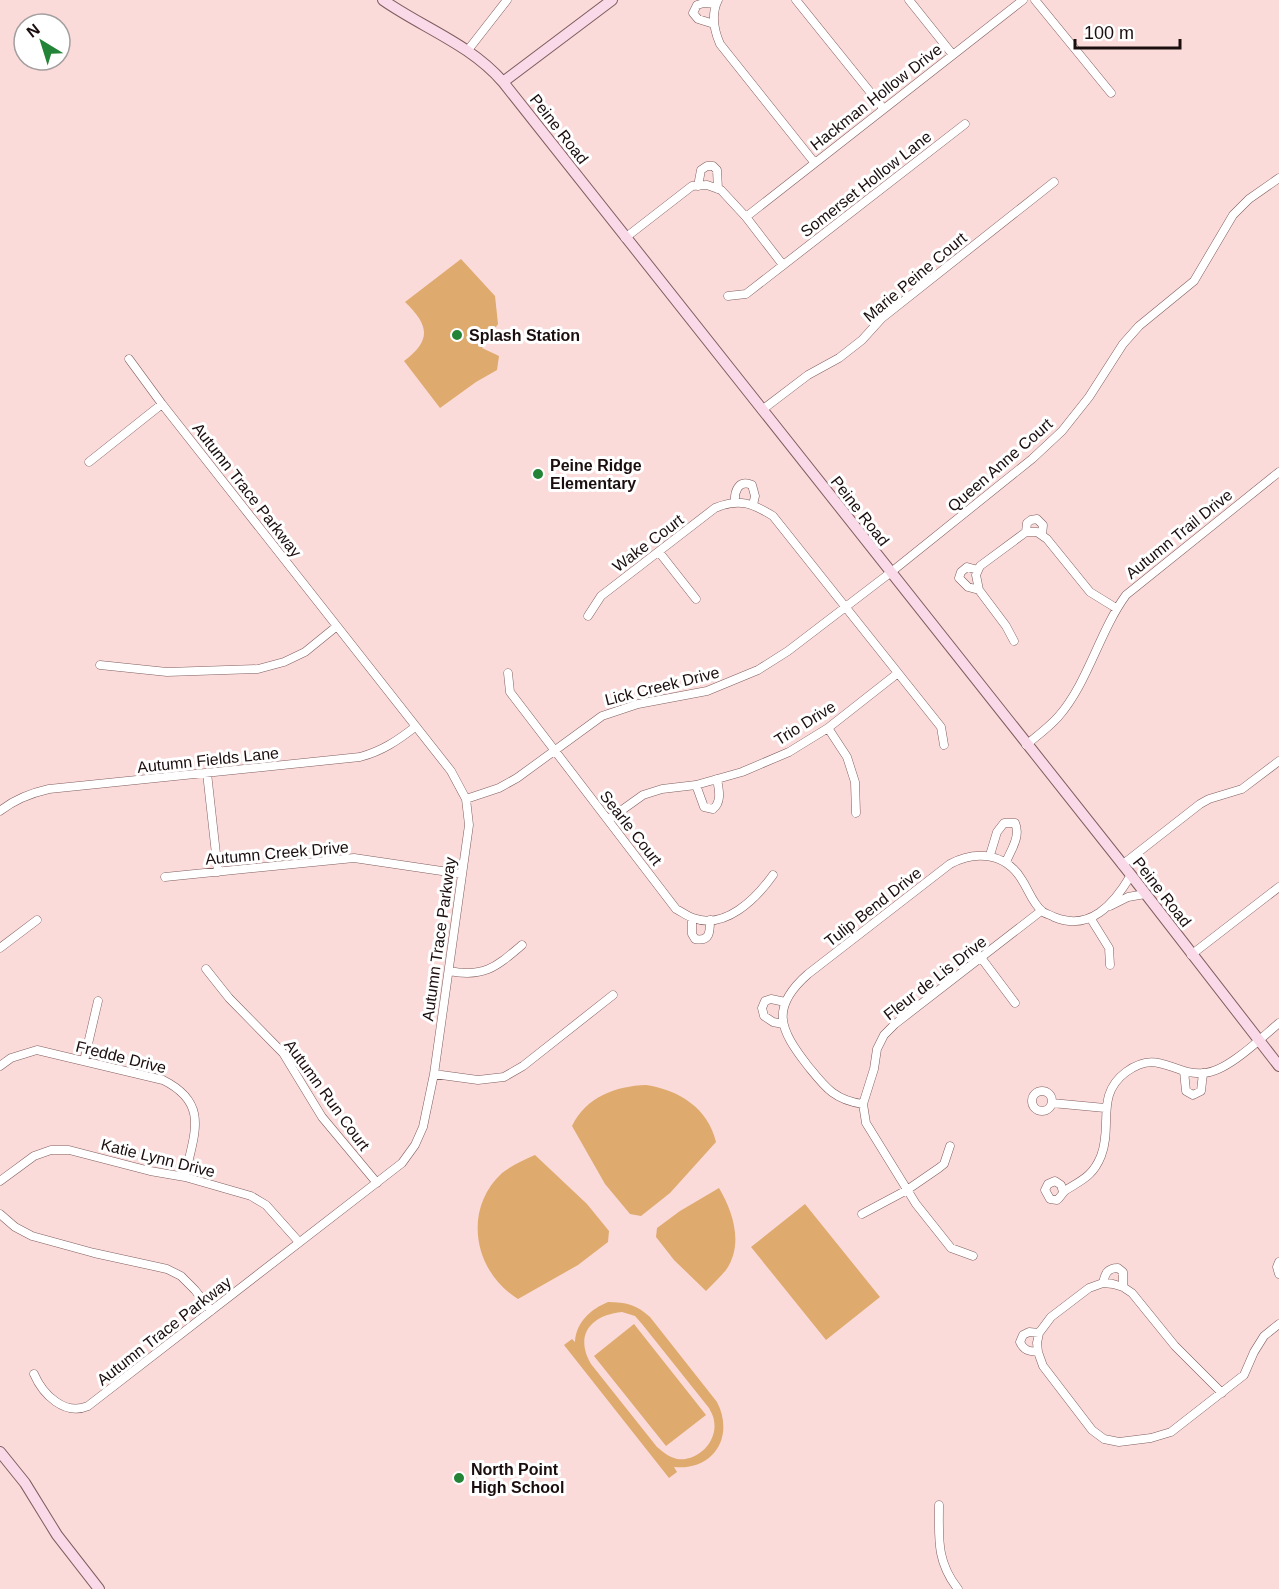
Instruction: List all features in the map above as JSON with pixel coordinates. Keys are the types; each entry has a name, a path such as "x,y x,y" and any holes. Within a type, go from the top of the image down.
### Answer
{"street":[{"name":"Peine Road","path":"383,0 422,26 468,50 489,66 1131,875 1279,1066"},
{"path":"468,50 507,0"},
{"path":"502,82 612,0"},
{"path":"796,0 883,108"},
{"path":"909,0 953,55"},
{"name":"Hackman Hollow Drive","path":"746,217 1023,0"},
{"path":"1035,0 1111,93"},
{"path":"714,24 698,19 693,13 697,5 717,2 714,24 720,44 814,162"},
{"name":"Somerset Hollow Lane","path":"728,296 746,294 964,124"},
{"path":"698,186 700,170 713,165 717,170 718,189"},
{"name":"Queen Anne Court","path":"890,573 1032,459 1062,430 1089,397 1123,344 1139,326 1194,281 1233,215 1248,200 1279,178"},
{"name":"Marie Peine Court","path":"762,411 808,375 839,358 862,340 882,318 1054,182"},
{"path":"625,238 692,186 707,185 721,190 746,217 783,265"},
{"name":"Autumn Trace Parkway","path":"34,1374 44,1390 57,1403 71,1408 82,1408 93,1403 402,1163 415,1145 423,1127 434,1074 469,825 466,799 451,771 129,359"},
{"path":"88,462 162,404"},
{"name":"Autumn Trail Drive","path":"1026,745 1058,717 1073,696 1116,608 1126,595 1279,472"},
{"path":"735,503 734,495 737,488 747,483 752,485 754,490 753,505"},
{"name":"Wake Court","path":"588,616 601,596 716,508 728,503 753,505 773,516 941,727 944,746"},
{"path":"1026,532 1027,523 1037,519 1043,525 1042,535"},
{"path":"1014,641 976,584 980,566 1026,532 1038,532 1042,535 1090,592 1116,608"},
{"path":"659,552 696,599"},
{"path":"978,570 967,567 961,572 959,578 968,587 979,590"},
{"name":"Lick Creek Drive","path":"466,799 499,788 517,778 602,716 638,704 707,691 747,675 788,651 890,573"},
{"path":"100,665 167,672 258,669 284,662 305,652 337,626"},
{"name":"Searle Court","path":"508,673 510,692 553,750 676,909 692,918 692,934 695,939 706,939 710,935 710,920"},
{"name":"Trio Drive","path":"608,820 643,795 662,789 696,785 742,772 789,752 828,728 898,674"},
{"name":"Autumn Fields Lane","path":"0,811 10,803 30,794 49,789 360,757 393,744 415,727"},
{"path":"828,728 847,757 855,782 856,813"},
{"path":"1122,864 1200,804 1242,789 1279,761"},
{"path":"207,773 218,872"},
{"path":"696,785 704,807 713,809 717,806 720,795 717,779"},
{"path":"1006,862 1017,833 1015,823 1004,823 997,832 990,855 1014,868 1041,911 1066,922 1091,919 1128,897 1145,894"},
{"name":"Tulip Bend Drive","path":"785,1002 794,986 808,974 950,864 961,858 990,855"},
{"name":"Autumn Creek Drive","path":"165,877 354,858 462,874"},
{"path":"1106,908 1131,875"},
{"path":"692,918 710,920 732,914 760,893 773,876"},
{"path":"1191,955 1279,887"},
{"name":"Fleur de Lis Drive","path":"863,1104 874,1069 877,1049 884,1035 895,1024 982,959 1041,911"},
{"path":"1091,919 1109,948 1110,965"},
{"path":"0,948 37,920"},
{"path":"448,971 466,975 495,967 522,945"},
{"path":"982,959 1015,1003"},
{"name":"Autumn Run Court","path":"206,969 229,998 283,1053 322,1117 377,1184"},
{"path":"434,1074 478,1080 504,1077 523,1066 613,995"},
{"path":"783,1024 764,1016 762,1008 765,1001 771,999 785,1002 783,1030 789,1042 823,1085 835,1096 863,1104 866,1123 916,1203 951,1248 972,1256"},
{"path":"84,1061 98,1001"},
{"path":"1064,1191 1077,1186 1088,1177 1101,1157 1107,1132 1105,1108 1109,1093 1118,1079 1135,1067 1153,1062 1160,1062 1184,1071 1203,1073 1222,1068 1279,1023"},
{"name":"Fredde Drive","path":"0,1066 11,1058 37,1050 163,1080 175,1086 192,1105 196,1121 196,1134 185,1177"},
{"path":"1184,1071 1186,1091 1193,1095 1202,1091 1203,1073"},
{"path":"1052,1103 1105,1108"},
{"path":"862,1214 907,1190 944,1164 950,1146"},
{"name":"Katie Lynn Drive","path":"0,1181 34,1156 51,1150 69,1149 150,1171 185,1177 251,1196 266,1205 299,1242"},
{"path":"0,1214 15,1227 32,1236 167,1269 181,1276 211,1311"},
{"path":"1279,1262 1277,1267 1279,1274"},
{"path":"1103,1283 1105,1274 1112,1268 1118,1268 1123,1272 1123,1287"},
{"path":"1222,1393 1174,1346 1132,1293 1123,1287 1103,1283 1089,1287 1051,1317 1039,1333 1038,1352 1043,1366 1092,1430 1104,1439 1119,1442 1151,1438 1171,1432 1222,1393 1244,1375 1264,1336 1279,1324"},
{"path":"1038,1352 1027,1351 1020,1342 1023,1335 1029,1332 1039,1333"},
{"path":"0,1452 25,1483 57,1535 99,1589"},
{"path":"939,1505 941,1556 949,1578 958,1589"}],"shaded area":[{"name":"Splash Station","path":"461,259 495,296 498,324 482,348 499,356 497,370 440,408 404,361 419,346 424,332 419,318 405,302"},
{"path":"646,1085 681,1096 699,1110 712,1130 716,1142 670,1193 641,1216 630,1214 605,1184 572,1126 585,1108 603,1095 624,1088"},
{"path":"535,1155 587,1204 609,1231 608,1242 578,1265 518,1299 491,1273 478,1240 478,1222 481,1204 489,1188 502,1173"},
{"path":"719,1188 732,1218 734,1250 726,1270 706,1291 674,1260 656,1237 657,1228 680,1211"},
{"path":"805,1204 880,1297 826,1340 751,1247"},
{"path":"608,1302 626,1304 636,1307 650,1317 717,1402 722,1415 722,1439 717,1449 700,1463 688,1467 674,1467 677,1472 669,1478 564,1345 572,1339 575,1342 581,1322 590,1312","holes":["622,1312 635,1316 713,1416 713,1436 710,1443 699,1454 677,1459 657,1447 591,1364 586,1354 585,1336 588,1328 594,1322 602,1317"]},
{"path":"634,1324 706,1415 666,1446 594,1356"}],"place":[{"name":"Splash Station","path":"457,335"},
{"name":"Peine Ridge Elementary","path":"538,474"},
{"name":"North Point High School","path":"459,1478"}]}
